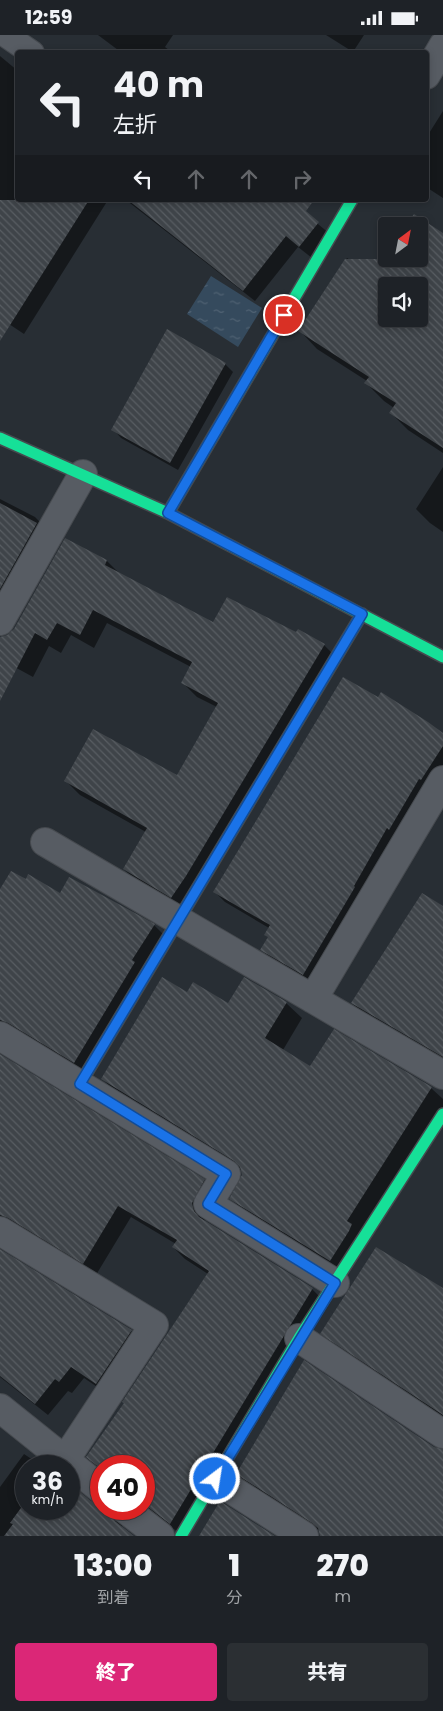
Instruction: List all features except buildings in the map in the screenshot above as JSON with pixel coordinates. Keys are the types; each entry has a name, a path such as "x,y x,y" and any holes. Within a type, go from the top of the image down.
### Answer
{"street":[{"path":"429,70 443,47"},
{"path":"168,513 351,202"},
{"path":"0,438 168,513 443,657"},
{"path":"0,621 83,474"},
{"path":"80,1084 362,614"},
{"path":"313,999 443,780"},
{"path":"45,842 443,1075"},
{"path":"0,1035 226,1174 208,1204 335,1283"},
{"path":"181,1536 299,1338 443,1114"},
{"path":"0,1231 154,1325 68,1455"},
{"path":"299,1338 443,1435"},
{"path":"0,1408 59,1455"},
{"path":"80,1472 90,1480"},
{"path":"215,1479 304,1536"},
{"path":"140,1520 160,1536"}],"lane":[{"path":"6,35 28,50"}],"water":[{"path":"211,276 262,308 238,347 187,314"}],"traffic: fast":[{"path":"168,513 351,202"},
{"path":"0,438 168,513 443,657"},
{"path":"80,1084 362,614"},
{"path":"181,1536 299,1338 443,1114"}],"route":[{"path":"215,1479 299,1338 335,1283 208,1204 226,1174 80,1084 362,614 168,513 284,315"}]}
